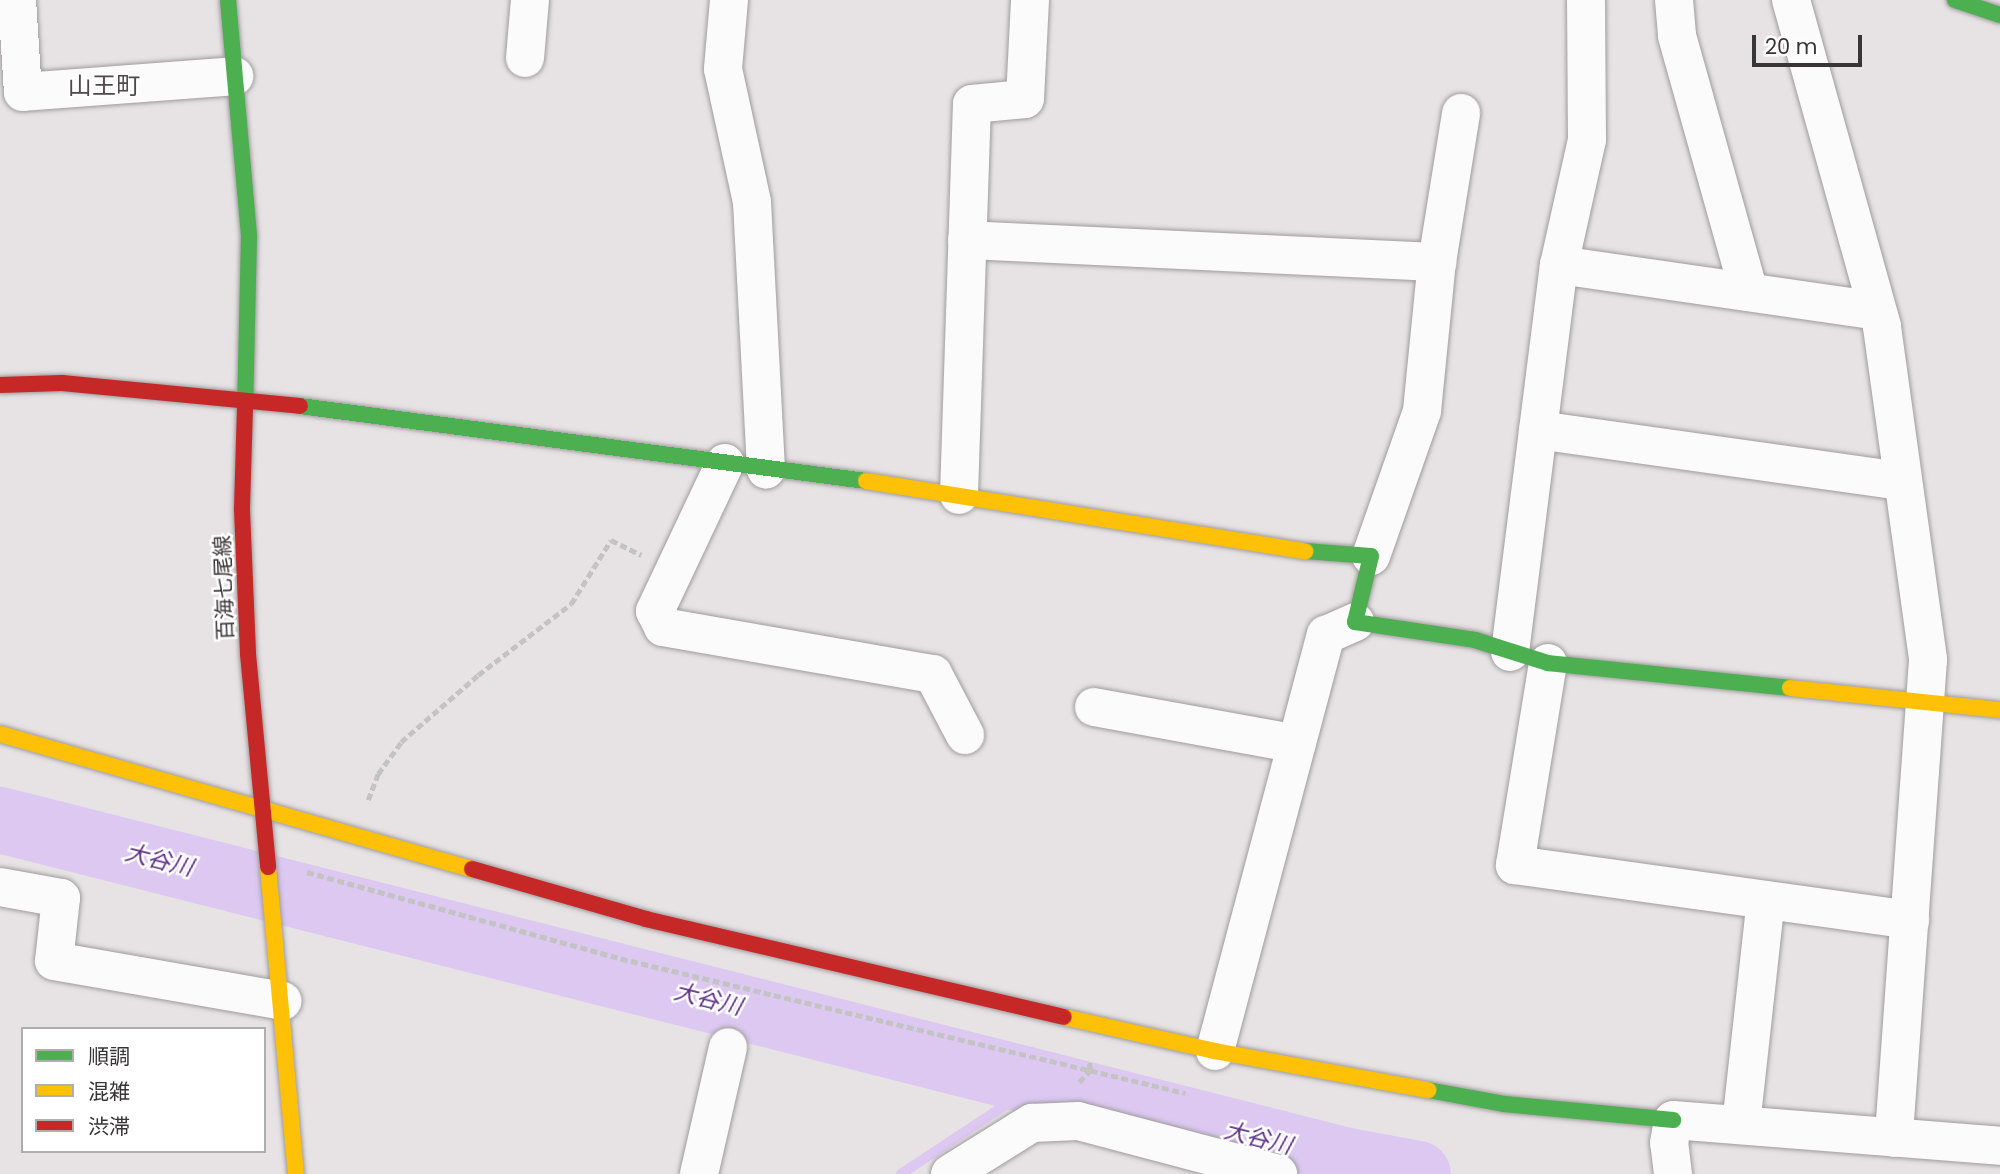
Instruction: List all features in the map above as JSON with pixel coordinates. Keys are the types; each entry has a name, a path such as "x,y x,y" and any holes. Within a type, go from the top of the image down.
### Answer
{"main road":[{"name":"百海七尾線","path":"228,0 249,236 248,399 242,510 260,811 283,1001 296,1174"},
{"path":"1955,0 2000,15"},
{"path":"0,385 62,383 248,399 959,495 1311,552 1371,555 1354,622 1475,640 1548,663 2000,710"},
{"path":"0,734 260,811 646,919 1215,1051 1504,1104 1673,1120"}],"street":[{"path":"17,0 23,93 234,76"},
{"path":"525,58 530,0"},
{"path":"729,0 723,69 752,202 766,470"},
{"path":"959,495 972,104 1025,99 1030,0"},
{"path":"1510,652 1559,265 1587,140 1586,0"},
{"path":"1674,0 1677,36 1749,292"},
{"path":"1791,0 1877,311 1928,660 1894,1138"},
{"path":"1371,555 1422,411 1437,262 1461,113"},
{"path":"967,240 1437,262"},
{"path":"1559,265 1877,311"},
{"path":"1538,430 1901,481"},
{"path":"724,463 655,611 663,627 933,674 965,734"},
{"path":"1215,1051 1326,635 1354,622"},
{"path":"1548,663 1515,865 1910,920"},
{"path":"1094,707 1297,744"},
{"path":"0,887 61,898 54,961 283,1001"},
{"path":"1741,1125 1766,900"},
{"path":"699,1174 728,1047"},
{"path":"1673,1174 1669,1143 1673,1120 2000,1146"},
{"path":"950,1174 1032,1123 1078,1121 1278,1174"}],"path":[{"path":"354,836 378,774 401,742 478,675 571,604 611,540 674,570"}],"waterway":[{"name":"大谷川","path":"0,820 1348,1161 1418,1174"},
{"path":"901,1174 1039,1083"}],"traffic: fast":[{"path":"228,0 249,236 245,407"},
{"path":"1955,0 2000,15"},
{"path":"300,406 866,481"},
{"path":"1305,551 1371,556 1355,622 1475,640 1548,663 1790,688"},
{"path":"1428,1090 1504,1104 1673,1120"}],"traffic: slow":[{"path":"866,481 1305,551"},
{"path":"1790,688 2000,710"},
{"path":"0,734 472,869"},
{"path":"268,867 296,1174"},
{"path":"1064,1017 1215,1051 1428,1090"}],"traffic: jam":[{"path":"0,385 62,383 300,406"},
{"path":"245,407 242,510 248,654 268,867"},
{"path":"472,869 646,919 1064,1017"}],"district":[{"name":"山王町","path":"104,86"}]}
